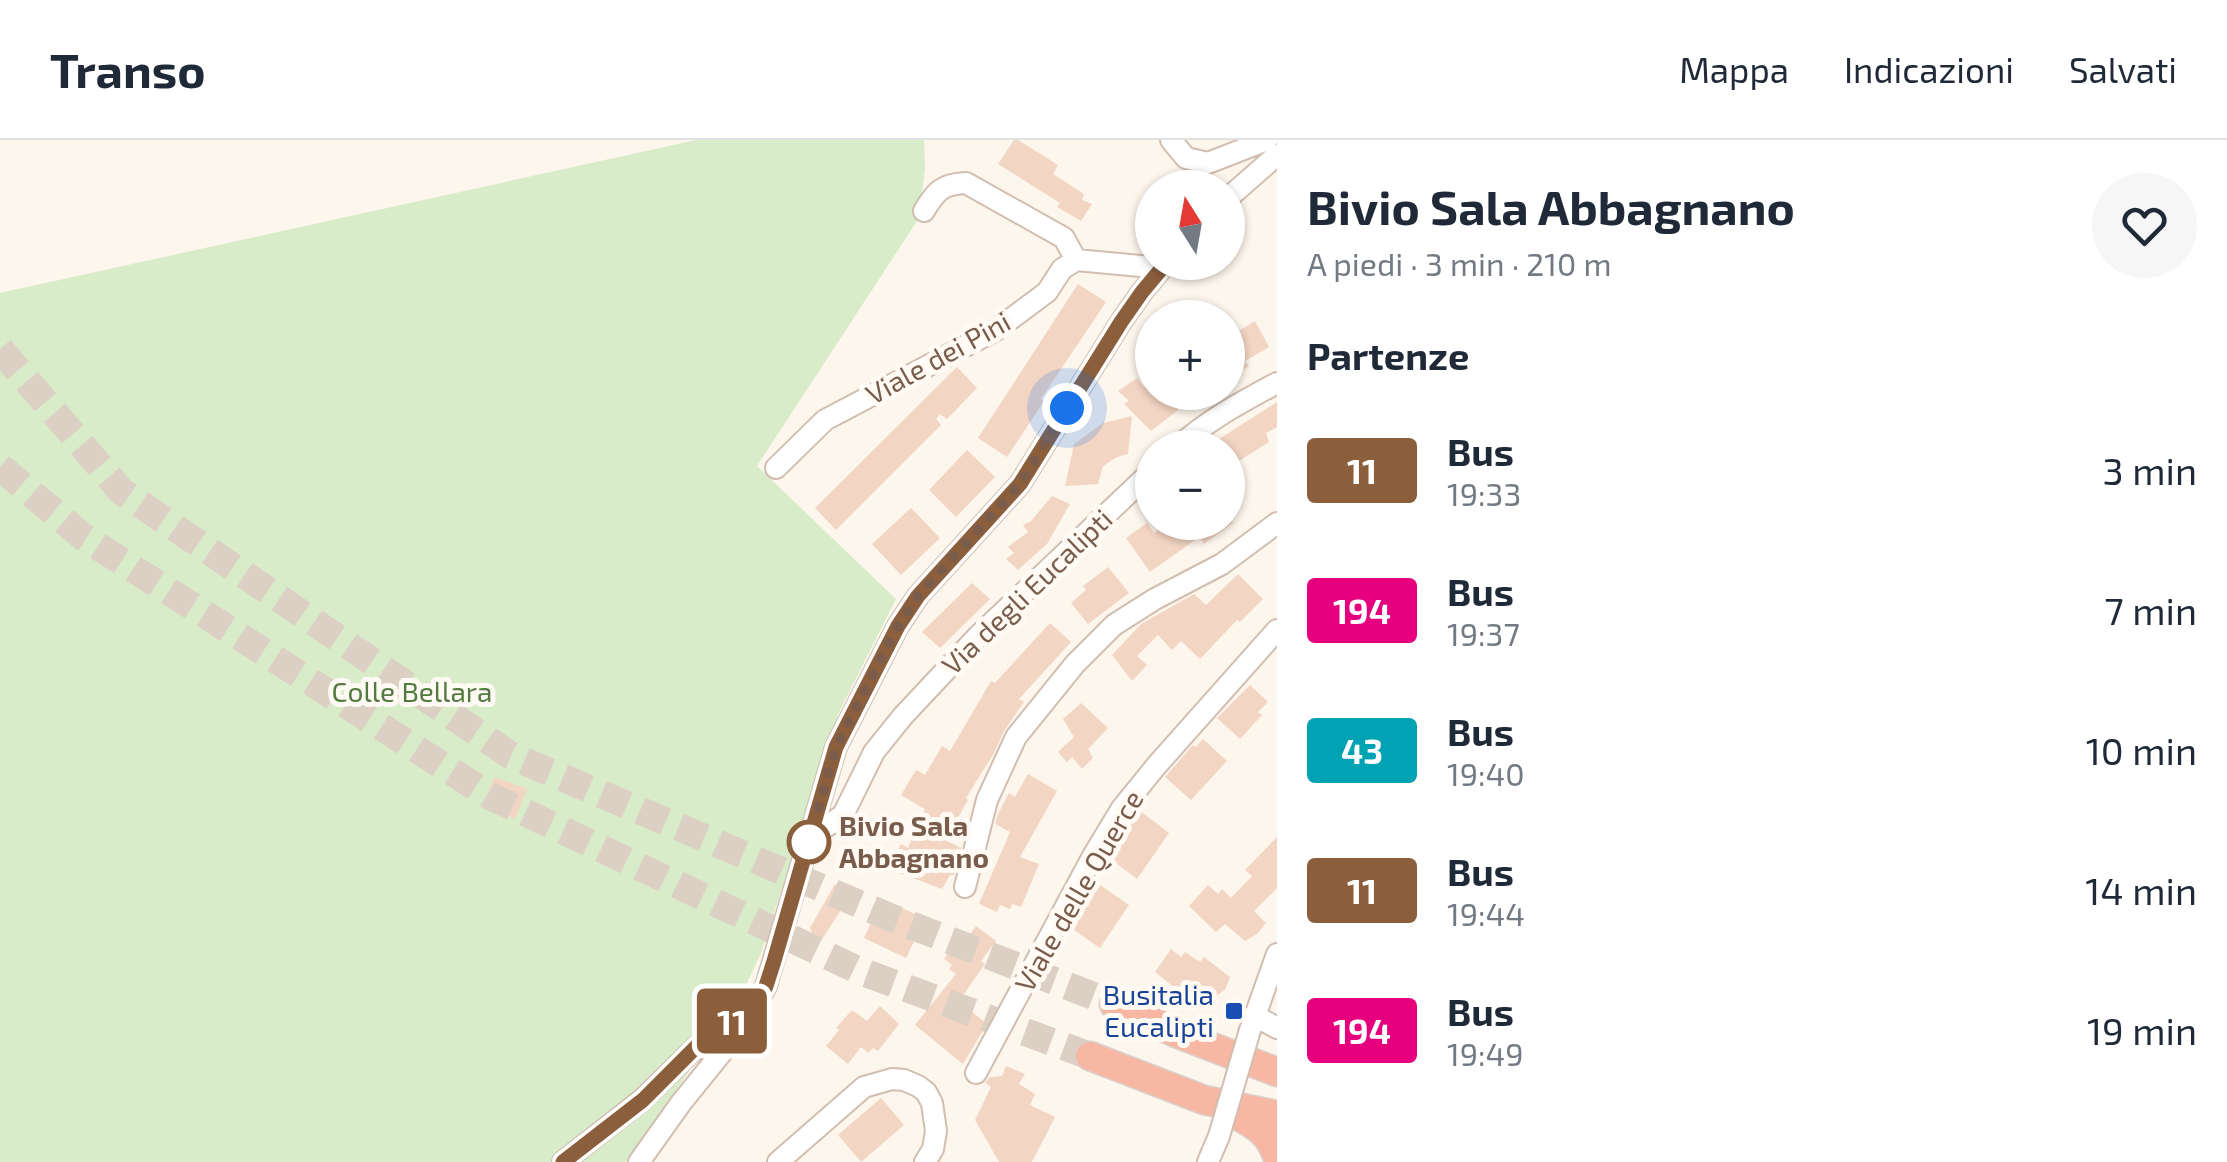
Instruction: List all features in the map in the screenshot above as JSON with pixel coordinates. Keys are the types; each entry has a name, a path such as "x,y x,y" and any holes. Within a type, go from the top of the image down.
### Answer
{"highway":[{"path":"1114,1004 1277,1072"},
{"path":"1090,1056 1242,1118 1265,1132 1277,1156"},
{"path":"1204,1100 1277,1115"}],"street":[{"path":"1171,140 1186,158 1208,163 1266,140"},
{"path":"1245,183 1277,156"},
{"path":"924,211 933,195 967,178 1064,238 1076,260 1135,265"},
{"name":"Viale dei Pini","path":"776,468 825,420 996,330 1047,292 1062,269 1076,260"},
{"path":"640,1162 681,1102 744,1025 766,986 836,747 898,626 918,596 1020,484 1121,322 1152,280"},
{"path":"1197,430 1277,383"},
{"name":"Via degli Eucalipti","path":"813,827 827,826 843,815 874,752 903,716 978,636 1135,487"},
{"path":"965,887 987,800 1016,737 1075,664 1114,625 1222,564 1277,523"},
{"name":"Viale delle Querce","path":"976,1073 1122,808 1277,630"},
{"path":"1208,1162 1277,954"},
{"path":"563,1162 643,1100 724,1019 744,1025"},
{"path":"1252,1023 1277,1028"},
{"path":"778,1162 864,1087 892,1079 918,1086 932,1103 936,1132 933,1149 925,1162"}],"green space":[{"name":"Colle Bellara","path":"696,140 924,140 919,218 757,466 896,599 839,712 761,953 734,1011 713,1003 688,1073 626,1162 0,1162 0,293"}],"building":[{"path":"1014,140 1058,165 1053,174 1084,194 1082,200 1092,204 1081,221 998,164"},
{"path":"1078,284 1106,302 1007,457 978,438"},
{"path":"1255,321 1269,347 1245,361 1245,327"},
{"path":"957,367 977,388 947,419 940,414 936,419 941,425 836,530 815,508"},
{"path":"1135,379 1135,410 1178,410 1150,430 1124,404 1129,401 1118,391"},
{"path":"1277,402 1277,427 1266,433 1269,442 1245,457 1245,430 1233,430"},
{"path":"1132,416 1128,454 1103,466 1098,484 1065,486 1074,444 1103,423"},
{"path":"967,450 995,477 956,517 929,490"},
{"path":"1052,496 1070,504 1047,544 1018,570 1006,559 1014,553 1008,547 1028,532 1023,525"},
{"path":"911,508 940,538 901,575 872,544"},
{"path":"1135,532 1135,540 1195,540 1150,572 1126,538"},
{"path":"1108,567 1129,593 1088,624 1071,603 1086,590 1083,586"},
{"path":"1238,574 1263,599 1200,659 1181,641 1172,650 1158,635 1137,656 1147,665 1132,681 1112,655 1141,624 1194,594 1206,605"},
{"path":"972,583 990,599 940,648 922,632"},
{"path":"1050,623 1071,642 1019,699 1024,702 966,798 945,840 961,848 954,875 950,875 942,889 889,869 901,844 908,848 925,809 901,795 916,770 925,775 942,746 950,751 991,681 995,683"},
{"path":"1250,685 1268,702 1258,712 1262,715 1240,739 1217,718"},
{"path":"1081,703 1108,728 1088,749 1093,758 1082,769 1072,757 1067,762 1058,752 1074,737 1063,719"},
{"path":"1203,739 1227,761 1191,800 1165,777"},
{"path":"1028,774 1057,791 1020,857 1039,864 1021,907 1012,904 1010,909 1000,905 997,912 979,904 1010,832 995,824 1009,793 1015,797"},
{"path":"494,777 527,789 515,819 494,809 492,799 487,797"},
{"path":"1139,810 1169,833 1137,879 1108,857"},
{"path":"1277,837 1277,888 1254,911 1266,923 1245,941 1225,924 1216,932 1189,906 1208,885 1218,894 1222,889 1231,898 1252,876 1245,870"},
{"path":"1097,883 1129,905 1100,948 1070,927"},
{"path":"835,884 852,893 817,947 810,928"},
{"path":"898,906 925,919 906,958 864,938 874,916 890,924"},
{"path":"976,926 996,941 959,1001 987,1024 963,1064 915,1025 956,974 944,959 953,946 959,950"},
{"path":"1171,949 1181,957 1185,952 1200,962 1204,957 1230,977 1225,990 1212,998 1194,986 1185,996 1155,972"},
{"path":"880,1006 899,1024 878,1051 873,1048 868,1053 861,1047 848,1064 826,1046 852,1010 867,1021"},
{"path":"1006,1066 1025,1074 1019,1084 1035,1094 1030,1105 1055,1117 1032,1162 999,1162 975,1120 991,1087 985,1083 990,1077 1002,1076"},
{"path":"881,1098 904,1125 861,1162 838,1135"}],"tunnel":[{"path":"0,349 121,491 510,755 887,916 1114,1004"},
{"path":"0,467 82,536 490,796 860,971 1090,1056"}],"bus line":[{"name":"11","path":"563,1162 643,1100 724,1019 744,1025 766,986 836,747 898,626 918,596 1020,484 1121,322 1152,280"}],"place":[{"name":"Bivio Sala Abbagnano","path":"809,842"},
{"name":"Busitalia Eucalipti","path":"1234,1011"}],"route":[{"path":"809,842 836,747 898,626 918,596 1020,484 1067,408"}]}
